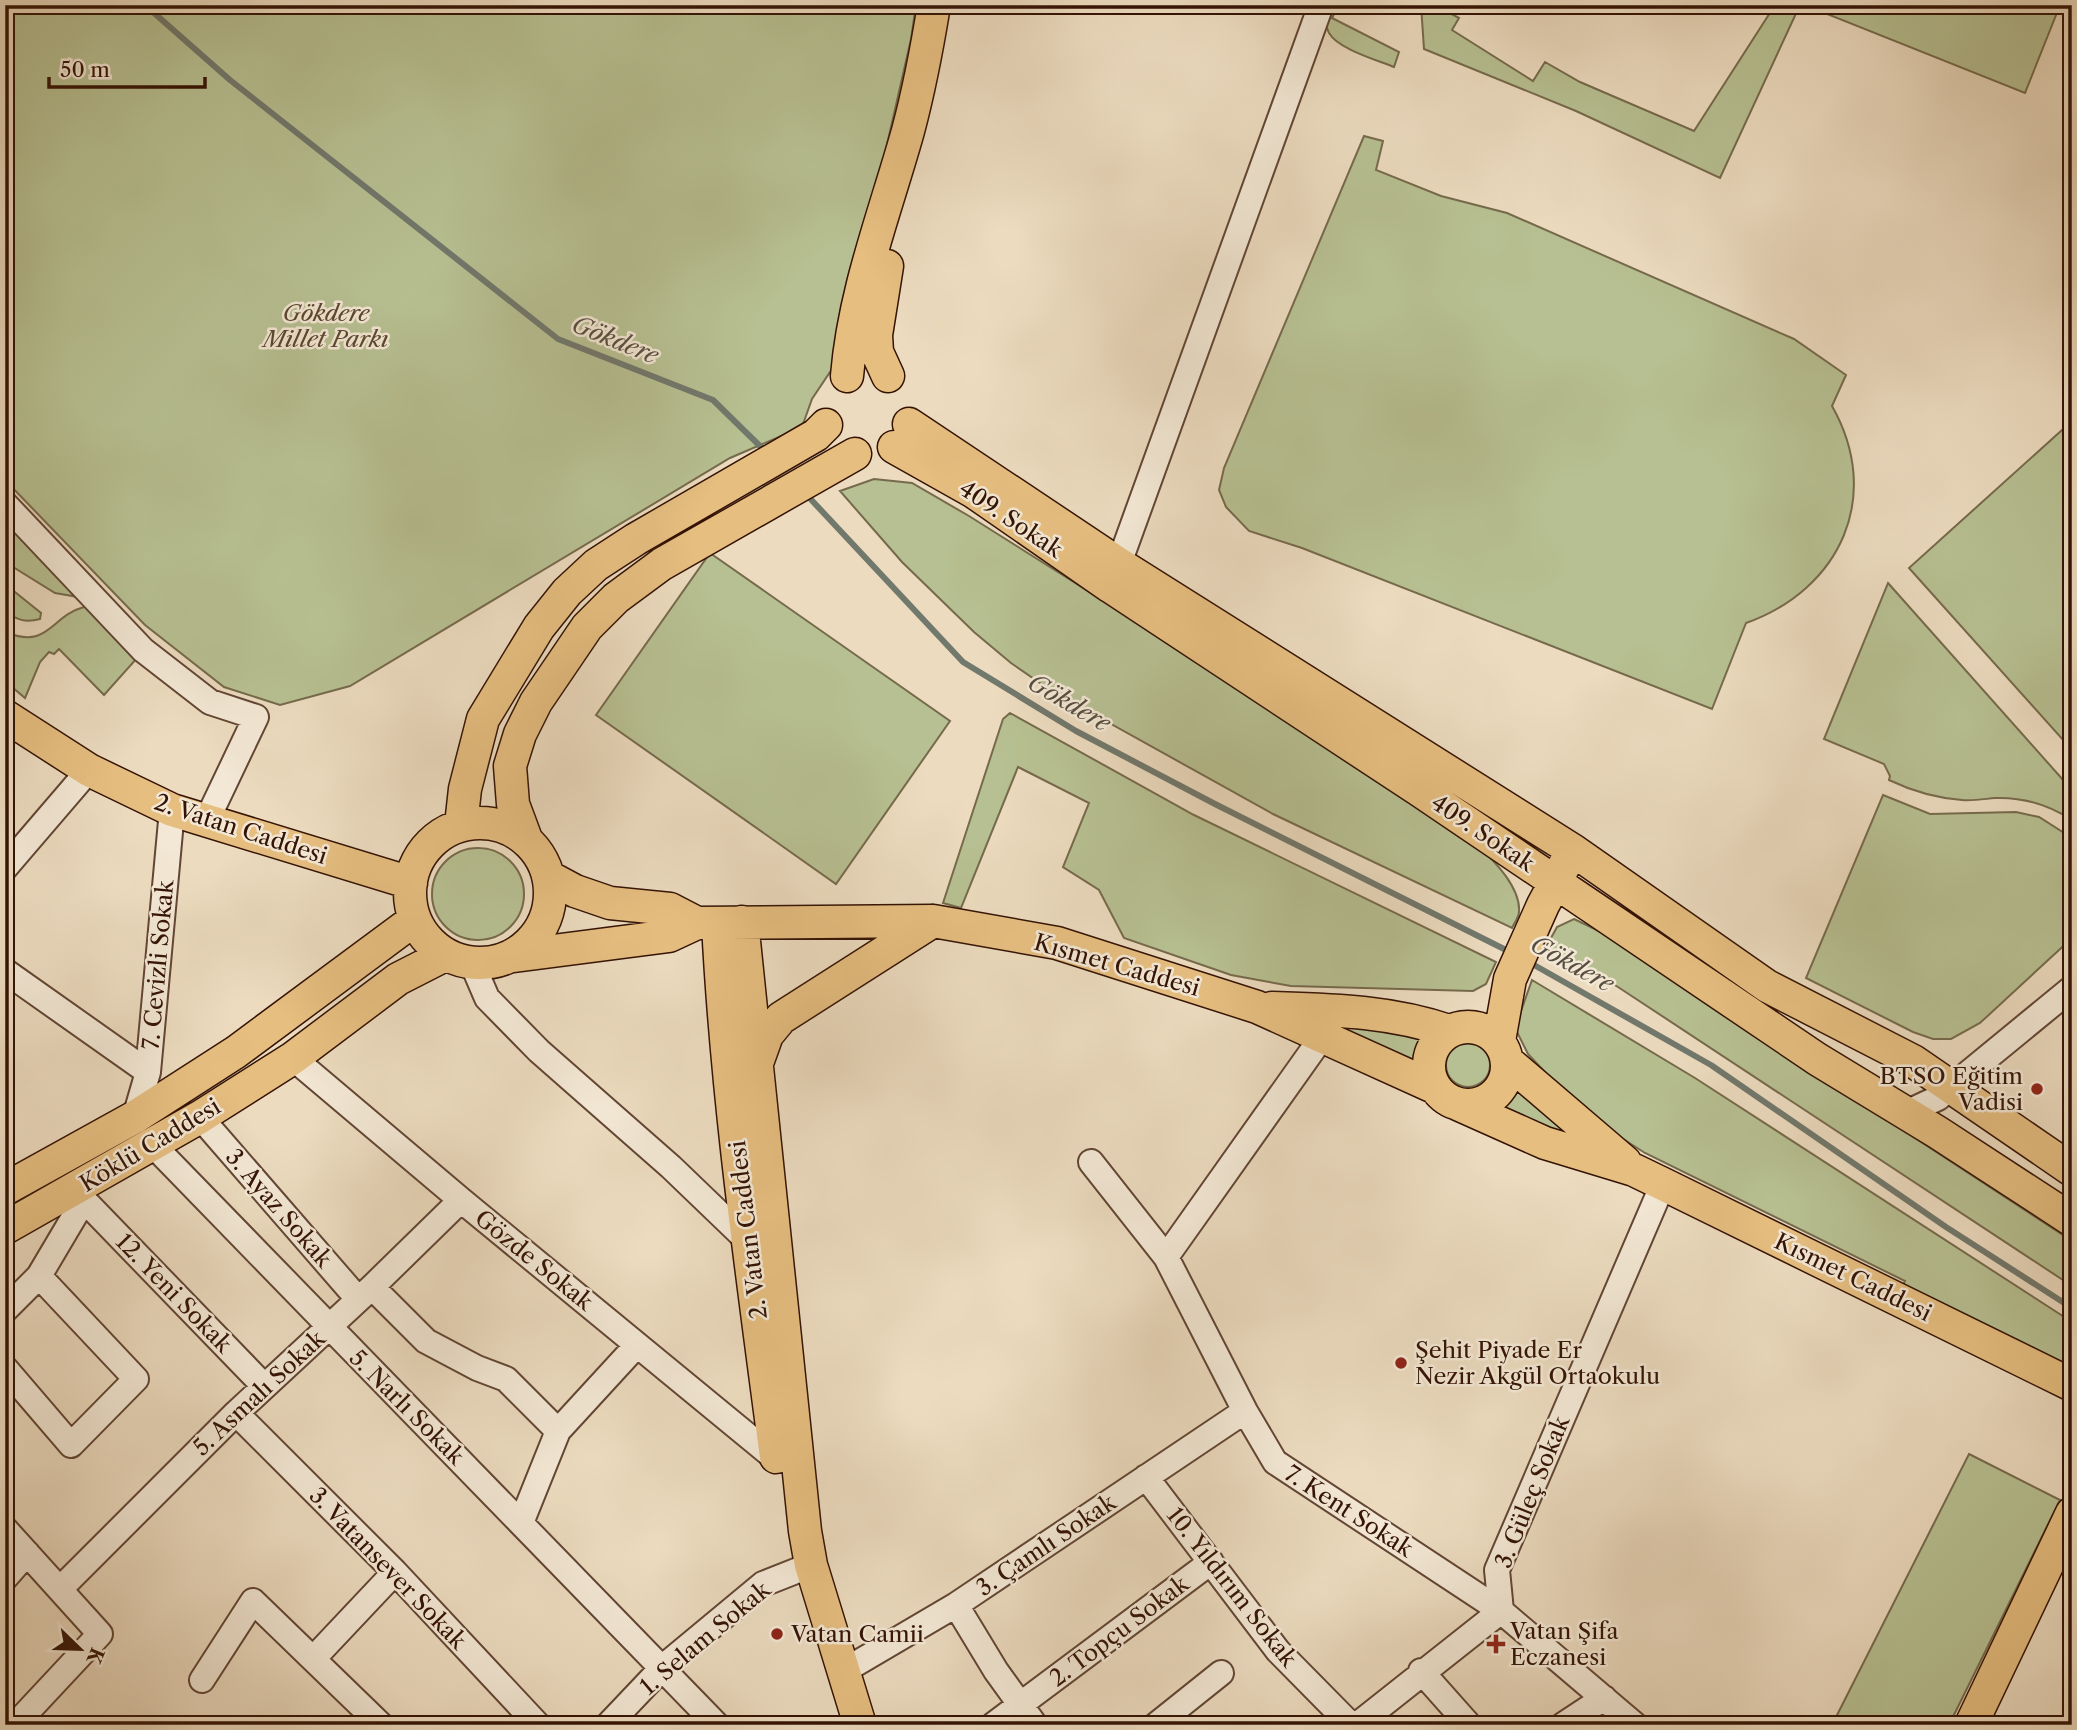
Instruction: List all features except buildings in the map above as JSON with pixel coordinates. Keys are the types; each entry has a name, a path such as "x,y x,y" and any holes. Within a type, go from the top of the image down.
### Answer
{"main road":[{"path":"847,376 850,340 860,291 908,131 926,58 934,5"},
{"path":"888,376 877,352 876,335 882,293 937,64 947,5"},
{"path":"460,825 465,789 483,719 539,627 560,600 596,565 821,430 828,397 836,385 847,376 874,372 888,376 899,385 907,396 910,410 902,435 882,454 848,458 662,564 616,598 587,627 536,702 525,723 510,766 513,804 526,839 540,856 549,877 551,900 545,922 532,942 514,956"},
{"path":"821,430 842,448 848,458"},
{"name":"409. Sokak","path":"902,435 1115,575 1509,851 1549,893 1906,1113 2072,1220"},
{"name":"409. Sokak","path":"1115,575 1573,851 1767,986 1913,1061 2072,1170"},
{"name":"2. Vatan Caddesi","path":"5,716 89,770 172,810 411,883"},
{"path":"526,839 506,827 484,822 460,825 440,835 423,852 412,873 410,897 414,920 427,940 458,959 491,964 514,956 669,936 719,923"},
{"path":"1510,979 1439,1040 1432,1051 1430,1077 1445,1095 1476,1104 1487,1100 1503,1083 1503,1051 1510,979 1549,893 1573,851"},
{"path":"549,877 575,891 610,903 670,909 719,923"},
{"name":"Köklü Caddesi","path":"5,1189 135,1117 236,1052 414,920"},
{"path":"757,1064 767,1035 781,1018 933,921"},
{"name":"Kısmet Caddesi","path":"719,923 933,921 1057,943 1257,1007"},
{"name":"2. Vatan Caddesi","path":"719,923 757,1064 805,1531 811,1565 860,1725"},
{"name":"2. Vatan Caddesi","path":"719,923 723,1017 776,1459 805,1531"},
{"name":"Köklü Caddesi","path":"5,1228 80,1195 152,1144 293,1058 398,979 458,959"},
{"path":"1257,1007 1352,1011 1455,1029 1482,1029 1634,1170"},
{"path":"1257,1007 1545,1143 1634,1170"},
{"name":"Kısmet Caddesi","path":"1634,1170 2061,1379"},
{"path":"2061,1379 2072,1409"},
{"path":"1971,1725 2072,1513"}],"street":[{"path":"1115,575 1321,5"},
{"path":"5,505 143,650 210,702 256,717 206,822"},
{"path":"5,868 89,770"},
{"name":"7. Cevizli Sokak","path":"135,1117 148,1072 172,810"},
{"path":"458,959 487,998 539,1051 671,1167 748,1241"},
{"path":"5,971 148,1072"},
{"path":"1906,1113 1938,1098 2072,988"},
{"path":"1166,1257 1322,1037"},
{"name":"Gözde Sokak","path":"293,1058 776,1459"},
{"name":"3. Ayaz Sokak","path":"200,1117 365,1293 426,1341 477,1368 506,1379 558,1431"},
{"name":"5. Narlı Sokak","path":"152,1144 717,1725"},
{"name":"7. Kent Sokak","path":"1091,1162 1166,1257 1275,1462 1501,1611 1635,1725"},
{"name":"3. Güleç Sokak","path":"1501,1611 1497,1570 1663,1184"},
{"path":"5,1310 39,1276 80,1195"},
{"name":"12. Yeni Sokak","path":"80,1195 264,1386"},
{"name":"5. Asmalı Sokak","path":"60,1589 236,1413 461,1200"},
{"path":"5,1368 71,1445 136,1379 39,1276"},
{"path":"521,1523 558,1431 637,1345"},
{"name":"3. Çamlı Sokak","path":"842,1672 956,1605 1245,1410"},
{"name":"3. Vatansever Sokak","path":"236,1413 395,1572 538,1725"},
{"name":"10. Yıldırım Sokak","path":"1146,1477 1278,1651 1354,1725"},
{"path":"5,1529 100,1634 15,1725"},
{"path":"5,1578 27,1553"},
{"name":"2. Topçu Sokak","path":"993,1725 1211,1562"},
{"name":"1. Selam Sokak","path":"615,1722 663,1667 763,1584 811,1565"},
{"path":"313,1659 395,1572"},
{"path":"202,1680 253,1601 382,1725"},
{"path":"956,1605 996,1671 1035,1725"},
{"path":"1354,1725 1501,1611"},
{"path":"1421,1671 1469,1725"},
{"path":"1156,1725 1221,1673"},
{"path":"1563,1725 1604,1698"}],"green space":[{"name":"Gökdere Millet Parkı","path":"5,5 916,5 911,39 838,360 812,399 802,427 730,458 350,686 280,705 224,687 145,625 5,480"},
{"path":"1326,5 1339,5 1332,18 1399,52 1394,67 1358,53 1334,39 1326,26"},
{"path":"1421,5 1435,5 1459,18 1452,30 1533,81 1545,62 1580,82 1694,131 1775,5 1818,5 1815,12 1799,7 1720,178 1576,111 1424,49"},
{"path":"1824,5 2060,5 2025,93 1822,12"},
{"path":"1364,136 1383,141 1376,170 1441,196 1507,213 1794,339 1846,375 1832,406 1847,440 1853,473 1852,505 1844,536 1828,563 1807,587 1779,608 1746,623 1712,709 1302,548 1249,531 1226,507 1219,490 1224,468"},
{"path":"2072,421 2072,750 1909,568"},
{"path":"874,479 912,483 969,516 1180,649 1474,841 1504,873 1515,892 1519,912 1512,928 1273,814 1050,690 1011,663 974,632 902,562 840,491"},
{"path":"5,510 78,597 55,593 5,562"},
{"path":"710,553 950,721 836,884 596,715"},
{"path":"1888,583 2072,790 2072,820 2045,806 2026,801 2005,798 1962,800 1915,791 1889,780 1890,776 1884,764 1824,739"},
{"path":"5,584 41,613 40,619 21,620 5,611"},
{"path":"84,607 93,608 138,657 104,695 59,649 54,654 49,652 40,662 25,698 5,681 5,632 32,637 49,630 73,611"},
{"path":"1010,713 1194,815 1496,962 1486,984 1473,991 1291,986 1231,975 1124,938 1099,890 1063,867 1089,803 1018,767 961,908 943,903 1003,719"},
{"path":"1883,795 1930,814 2016,812 2039,817 2072,838 2072,938 1980,1023 1951,1039 1933,1039 1913,1032 1806,978"},
{"path":"478,848 496,851 511,861 521,876 524,894 521,912 511,927 496,937 478,940 460,937 445,927 435,912 432,894 435,876 445,861 460,851"},
{"path":"1574,919 1601,932 2072,1241 2072,1286 1618,987 1546,947 1557,927"},
{"path":"1532,980 1695,1078 2072,1322 2072,1371 1902,1287 1905,1281 1645,1153 1603,1126 1559,1087 1528,1054 1515,1028"},
{"path":"1325,1024 1431,1032 1419,1057 1421,1068"},
{"path":"1468,1043 1477,1044 1484,1049 1489,1056 1489,1074 1484,1081 1477,1086 1468,1087 1459,1086 1452,1081 1447,1074 1446,1065 1447,1056 1452,1049 1459,1044"},
{"path":"1516,1086 1581,1142 1499,1107 1510,1097"},
{"path":"1969,1454 2060,1500 1949,1725 1832,1725"}],"waterway":[{"name":"Gökdere","path":"145,5 230,80 558,339 713,400 768,454"},
{"name":"Gökdere","path":"804,492 963,662 1076,731 1512,953"},
{"name":"Gökdere","path":"1527,961 1711,1065 1946,1227 2072,1308"}],"place":[{"name":"BTSO Eğitim Vadisi","path":"2037,1089"},
{"name":"Şehit Piyade Er Nezir Akgül Ortaokulu","path":"1401,1363"},
{"name":"Vatan Camii","path":"777,1634"},
{"name":"Vatan Şifa Eczanesi","path":"1496,1644"}]}
